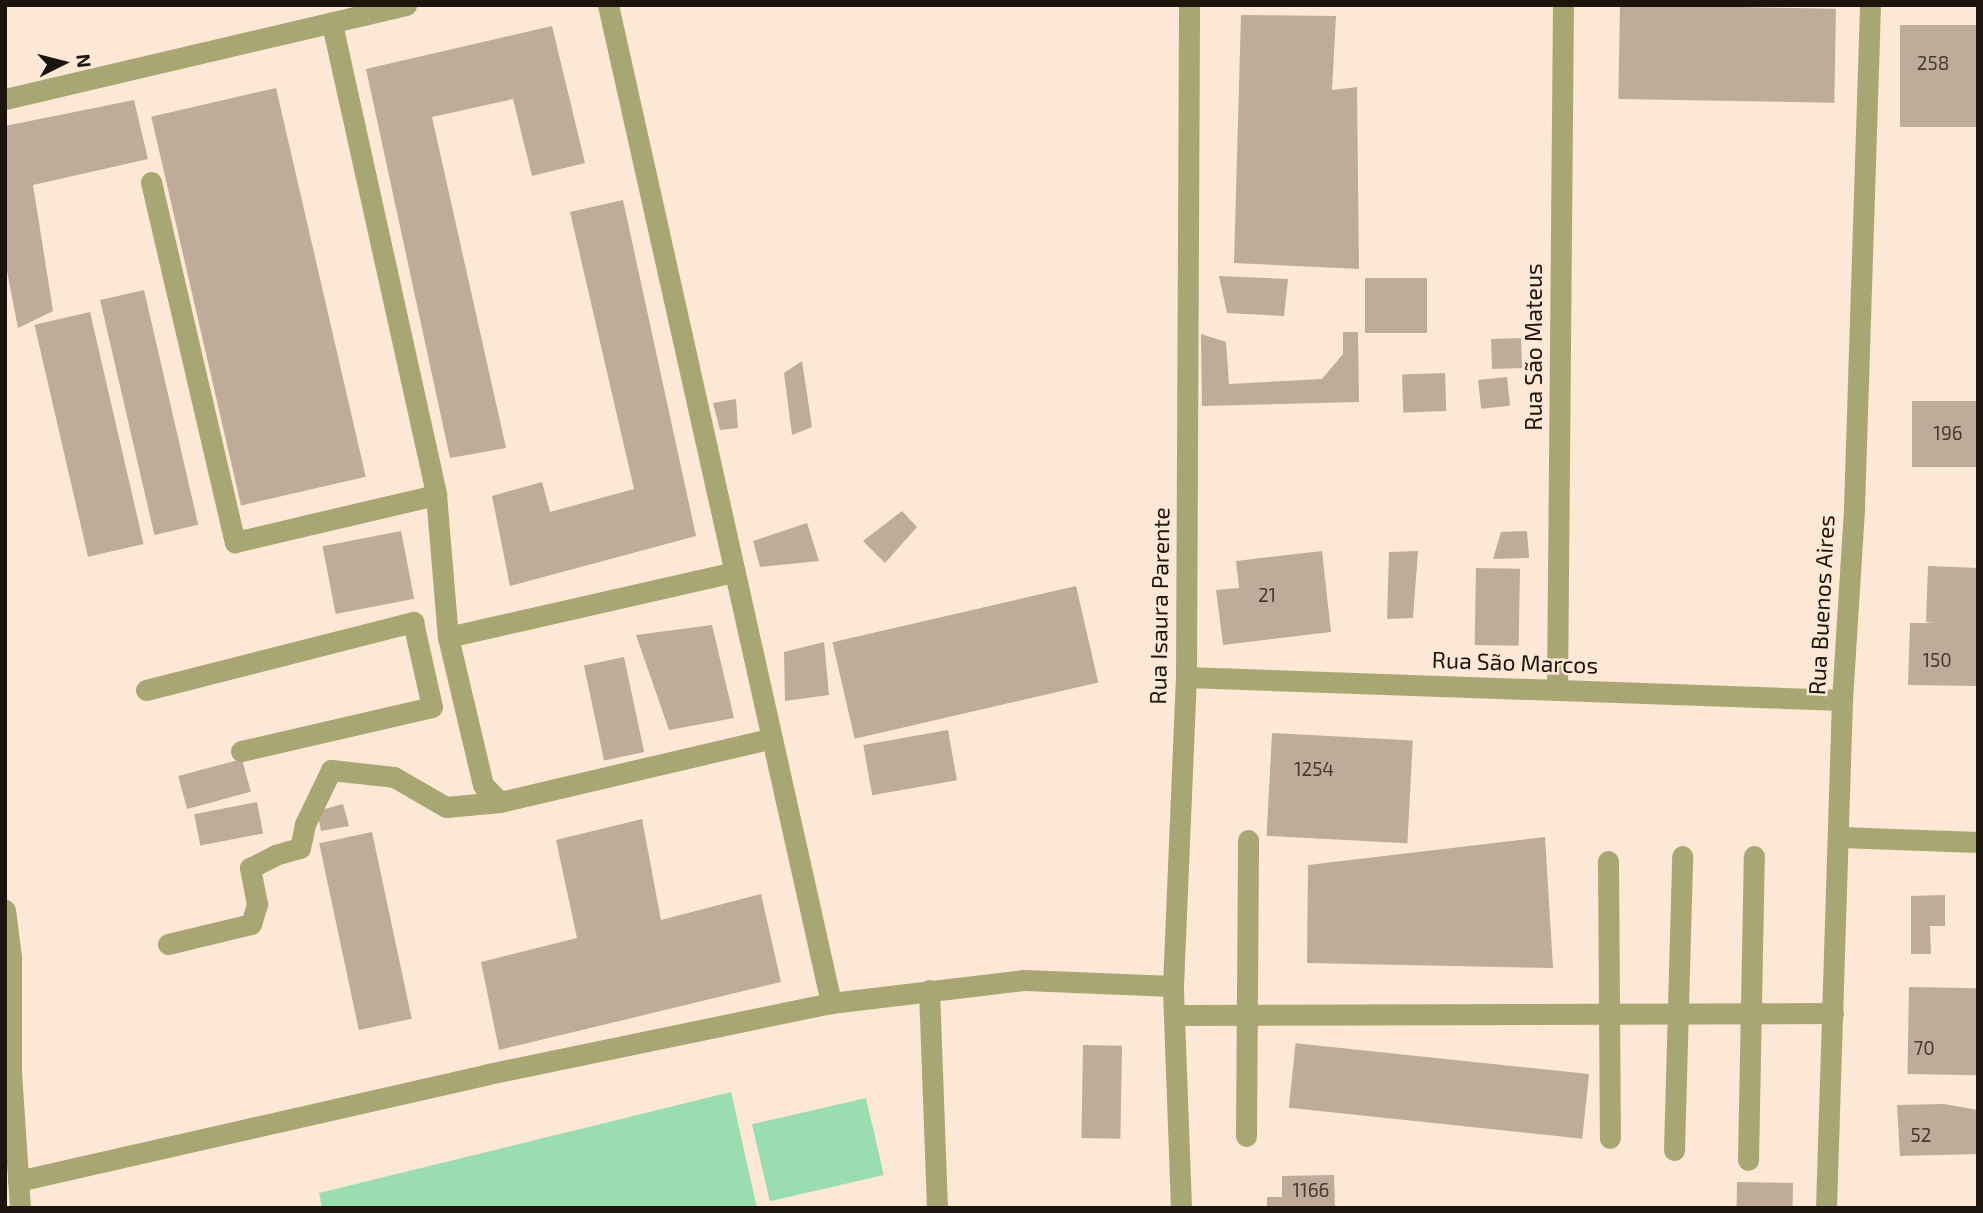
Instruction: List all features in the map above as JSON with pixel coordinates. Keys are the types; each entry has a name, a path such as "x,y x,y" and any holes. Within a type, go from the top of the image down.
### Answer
{"street":[{"path":"5,99 406,5"},
{"path":"608,5 831,1003"},
{"name":"Rua Isaura Parente","path":"1181,1208 1173,986 1186,677 1189,5"},
{"name":"Rua São Mateus","path":"1557,690 1563,5"},
{"name":"Rua Buenos Aires","path":"1826,1208 1842,700 1854,507 1870,5"},
{"path":"332,24 436,495 449,637 483,785 500,802"},
{"path":"151,181 235,542 436,495"},
{"path":"449,637 735,572"},
{"path":"146,691 413,622 432,706"},
{"name":"Rua São Marcos","path":"1186,677 1842,700"},
{"path":"242,751 463,700"},
{"path":"168,944 251,924 257,904 250,868 275,855 300,848 304,824 331,770 394,777 446,807 500,802 772,738"},
{"path":"1839,837 1978,842"},
{"path":"1247,1136 1245,1014 1248,840"},
{"path":"1674,1150 1682,856"},
{"path":"1748,1160 1754,856"},
{"path":"1608,861 1610,1138"},
{"path":"5,910 11,957 11,1072 20,1208"},
{"path":"18,1181 488,1074 831,1003 1024,979 1173,986"},
{"path":"929,989 937,1208"},
{"path":"1174,1015 1833,1013"}],"green space":[{"path":"731,1092 757,1208 322,1208 319,1193"},
{"path":"866,1098 884,1175 770,1201 752,1124"}],"building":[{"path":"1620,5 1836,9 1834,103 1618,99"},
{"path":"1241,15 1336,16 1332,90 1357,87 1359,269 1234,263"},
{"path":"1900,25 1978,25 1978,127 1900,127"},
{"path":"552,26 585,163 532,176 513,99 432,117 506,448 450,458 366,69"},
{"path":"276,88 366,477 241,506 151,117"},
{"path":"134,100 148,159 33,185 53,311 18,328 5,261 5,126"},
{"path":"623,200 696,536 510,586 492,496 542,482 550,512 634,489 570,212"},
{"path":"1219,276 1288,279 1284,316 1227,313"},
{"path":"1365,278 1427,278 1427,333 1365,333"},
{"path":"144,290 198,525 154,535 100,300"},
{"path":"90,312 144,544 88,557 34,325"},
{"path":"1343,332 1358,332 1359,402 1202,406 1201,334 1226,342 1229,384 1322,379 1343,354"},
{"path":"1521,338 1522,368 1492,369 1491,339"},
{"path":"802,361 812,427 792,435 784,373"},
{"path":"1445,373 1446,411 1403,412 1402,375"},
{"path":"1507,377 1510,406 1481,409 1478,380"},
{"path":"736,399 738,428 720,430 713,403"},
{"path":"1912,401 1978,401 1978,467 1912,467"},
{"path":"902,511 917,527 885,563 863,541"},
{"path":"807,523 819,561 760,567 753,541"},
{"path":"401,531 414,599 336,614 322,546"},
{"path":"1527,531 1529,558 1493,559 1501,532"},
{"path":"1322,551 1331,632 1223,645 1216,590 1239,588 1236,561"},
{"path":"1418,551 1413,618 1387,619 1389,552"},
{"path":"1928,566 1978,568 1978,686 1908,685 1910,623 1933,623 1926,622"},
{"path":"1476,568 1520,569 1519,646 1475,645"},
{"path":"1076,586 1098,682 855,739 832,642"},
{"path":"712,625 734,718 669,730 636,635"},
{"path":"824,642 829,695 785,701 784,652"},
{"path":"624,657 644,752 604,760 584,666"},
{"path":"948,730 957,780 872,795 863,745"},
{"path":"1272,733 1413,740 1407,843 1267,836"},
{"path":"242,759 251,792 187,809 178,776"},
{"path":"257,802 263,833 200,846 194,814"},
{"path":"343,804 349,826 321,831 317,811"},
{"path":"642,819 661,920 761,894 781,982 499,1050 481,962 577,938 556,840"},
{"path":"372,832 412,1019 359,1030 319,843"},
{"path":"1545,837 1553,968 1307,963 1308,865"},
{"path":"1945,895 1945,926 1930,926 1931,954 1911,954 1911,896"},
{"path":"1909,987 1978,988 1976,1075 1907,1074"},
{"path":"1296,1043 1589,1074 1582,1139 1289,1108"},
{"path":"1083,1045 1122,1046 1120,1139 1081,1138"},
{"path":"1944,1104 1978,1110 1978,1154 1900,1156 1897,1105"},
{"path":"1334,1175 1335,1208 1267,1208 1267,1197 1282,1197 1282,1176"},
{"path":"1737,1182 1793,1183 1793,1208 1737,1208"}]}
